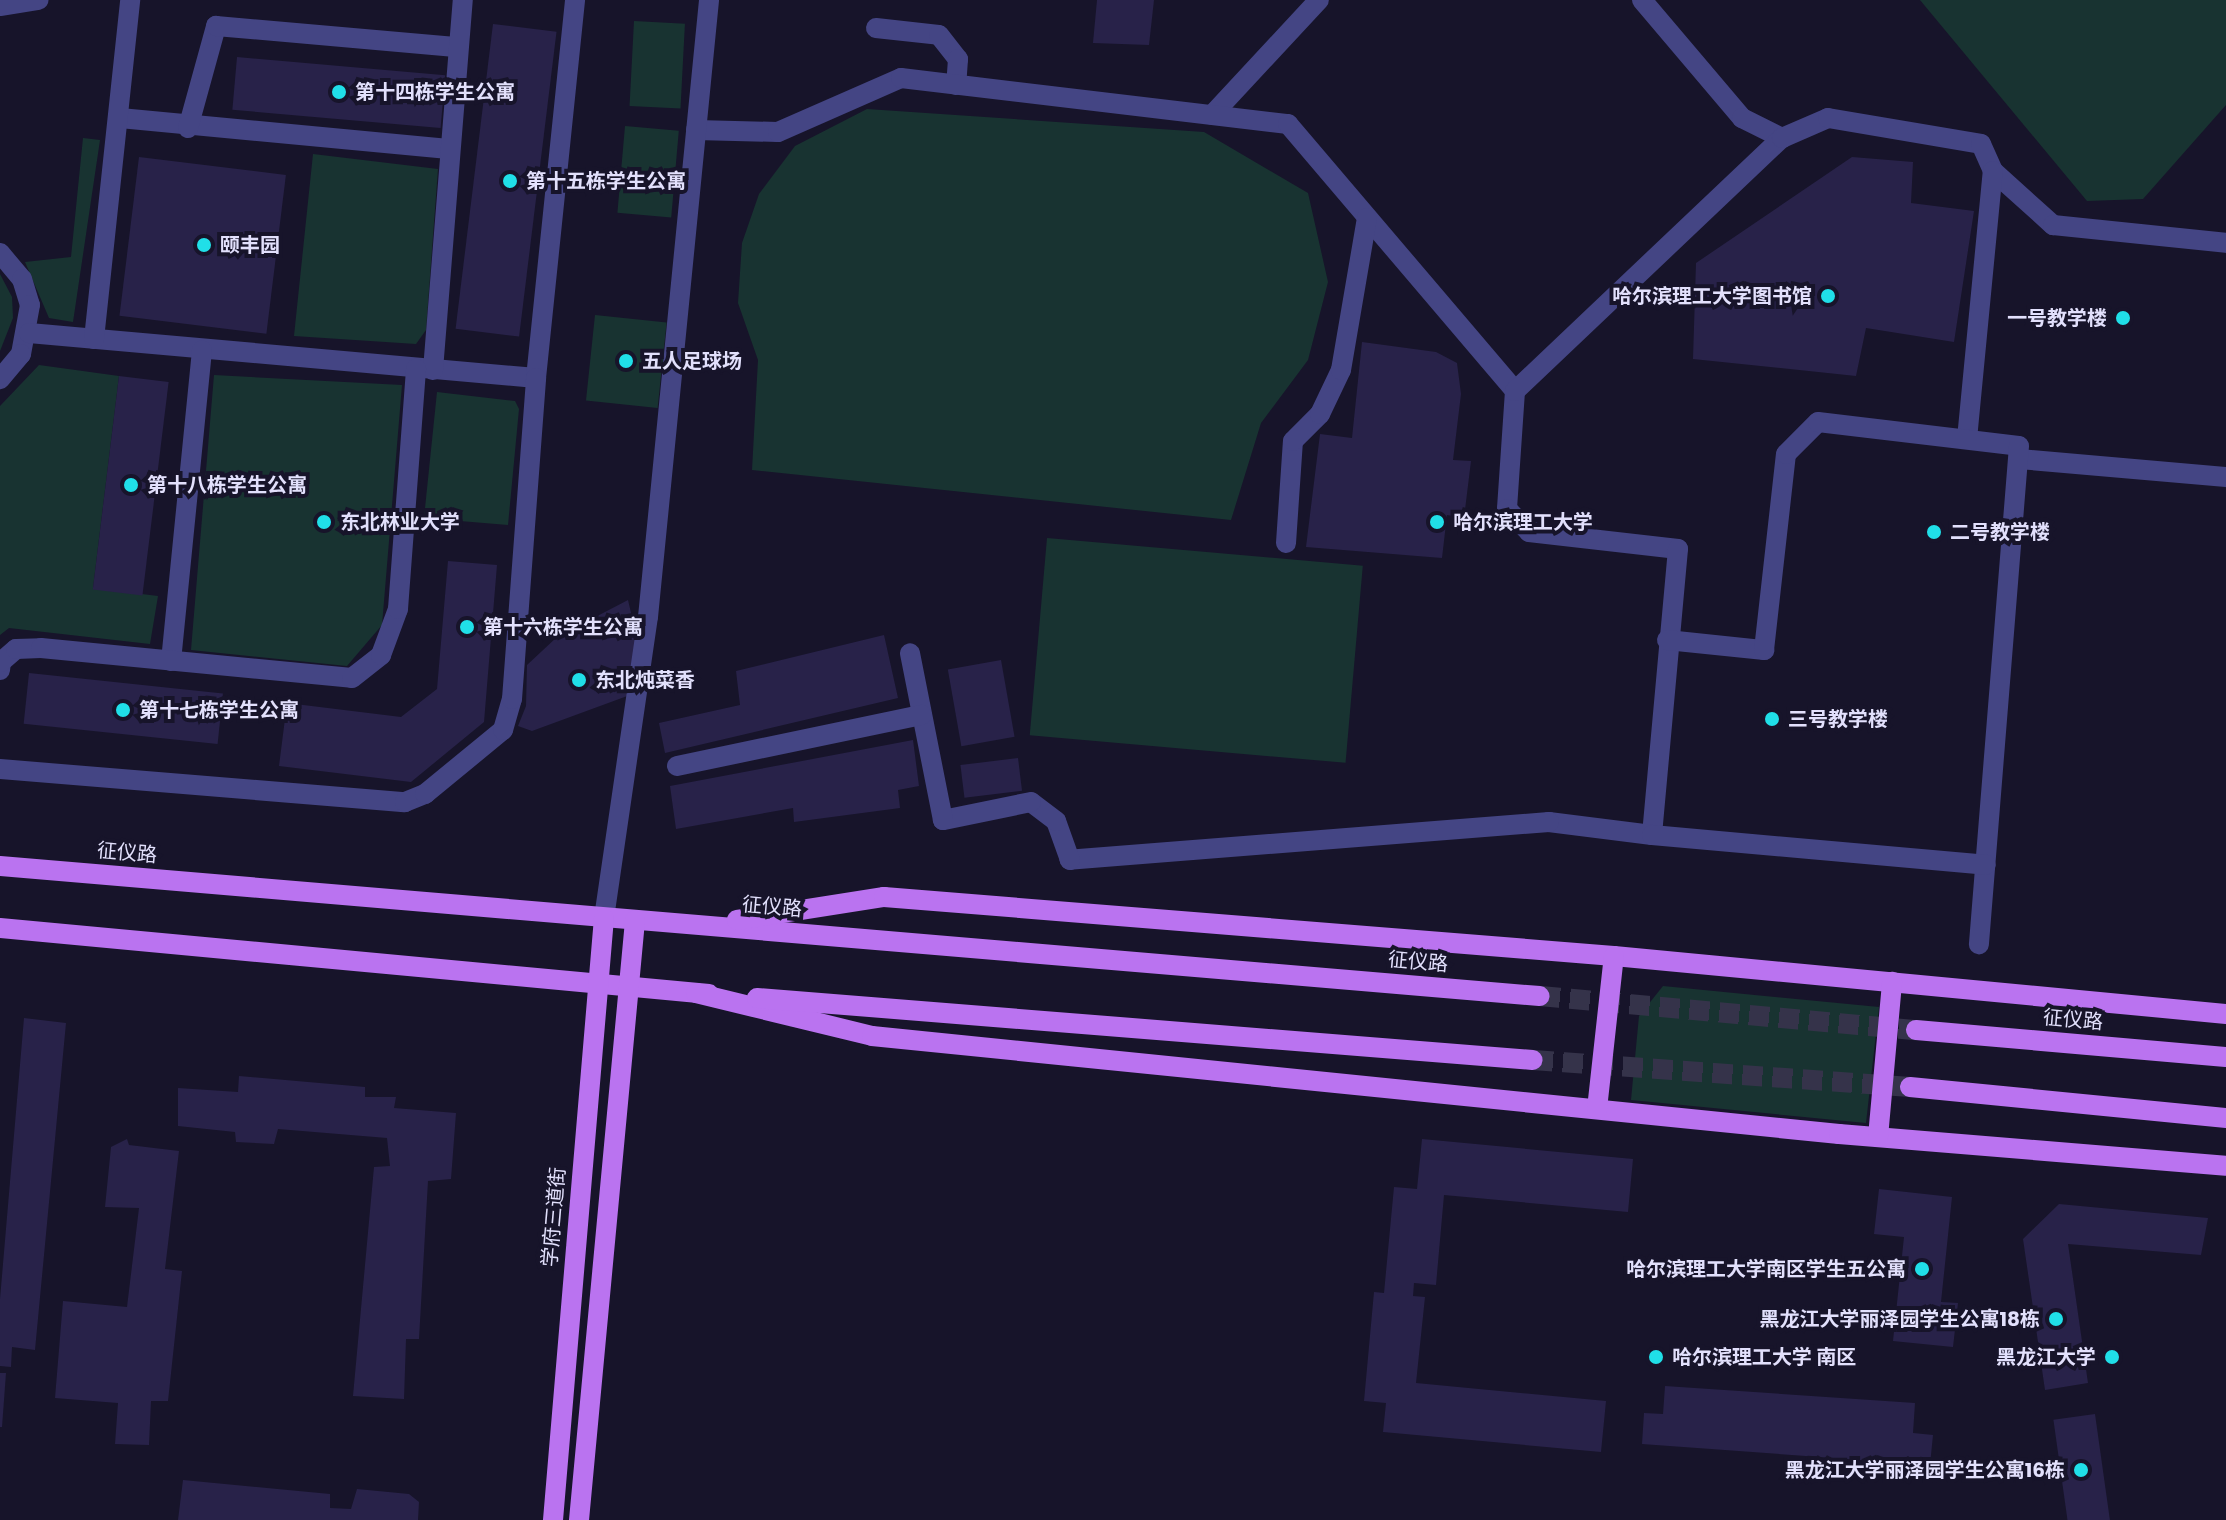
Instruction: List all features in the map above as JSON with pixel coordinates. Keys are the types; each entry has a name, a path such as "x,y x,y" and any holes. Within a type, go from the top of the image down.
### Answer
{"main road":[{"name":"征仪路","path":"0,866 1540,996"},
{"path":"702,925 884,897 1614,956 2226,1014"},
{"name":"学府三道街","path":"553,1520 604,918"},
{"path":"579,1520 635,921"},
{"path":"0,928 628,984 696,993 1533,1060"},
{"path":"1597,1109 1614,956"},
{"path":"1878,1137 1892,982"},
{"path":"696,993 872,1036 1878,1137 2226,1166"},
{"name":"征仪路","path":"1916,1030 2226,1057"},
{"path":"1910,1087 2226,1118"}],"street":[{"path":"0,6 39,0"},
{"path":"94,339 120,118 130,0"},
{"path":"0,670 1,662 16,649 352,678 381,655 398,609 463,0"},
{"path":"0,769 405,802 425,794 503,730 512,699 536,378 575,0"},
{"path":"604,918 648,617 709,0"},
{"path":"1642,0 1742,118 1782,138"},
{"path":"1212,115 1316,1"},
{"path":"188,128 216,26 458,47"},
{"path":"876,28 939,35 958,59 956,85"},
{"path":"696,130 778,132 901,78 1288,124 1515,391"},
{"path":"120,118 188,128 449,149"},
{"path":"1652,835 1667,640 1678,549 1529,532 1507,509 1515,391 1782,138 1828,118 1981,144 1993,171 2053,225 2226,243"},
{"path":"1967,439 1993,171"},
{"path":"1286,543 1293,441 1320,414 1341,370 1367,218"},
{"path":"0,253 22,279 30,305 29,333 21,354 0,379"},
{"path":"29,333 202,351 536,378"},
{"path":"171,661 202,351"},
{"path":"1667,640 1764,650 1786,454 1818,422 2019,446 1979,944"},
{"path":"2019,459 2226,477"},
{"path":"910,653 943,820 1031,802 1056,821 1070,860 1549,822 1652,835 1986,865"},
{"path":"677,766 922,715"}],"green space":[{"path":"1920,0 2226,0 2226,105 2143,199 2087,201"},
{"path":"634,21 685,24 680,109 630,106"},
{"path":"867,109 1204,132 1308,193 1328,282 1308,360 1261,423 1231,520 752,470 758,360 738,303 742,243 759,194 795,146"},
{"path":"625,126 679,131 671,217 617,213"},
{"path":"83,138 100,140 73,322 49,318 25,262 71,257"},
{"path":"313,154 438,169 426,330 416,344 294,336"},
{"path":"0,274 12,297 13,318 0,351"},
{"name":"五人足球场","path":"595,315 667,323 658,408 586,401"},
{"path":"39,365 119,376 93,588 158,596 150,644 9,628 0,635 0,406"},
{"path":"214,375 402,385 382,625 347,666 191,650"},
{"path":"437,392 515,401 519,409 508,525 424,518"},
{"path":"1047,538 1363,566 1346,763 1030,735"},
{"path":"1663,986 1879,1007 1866,1123 1631,1100 1639,1016"}],"building":[{"path":"1097,0 1154,0 1149,45 1093,43"},
{"name":"第十五栋学生公寓","path":"493,24 557,32 519,337 456,329"},
{"name":"第十四栋学生公寓","path":"237,57 445,75 441,128 232,110"},
{"name":"颐丰园","path":"139,157 286,175 266,334 120,316"},
{"name":"哈尔滨理工大学图书馆","path":"1852,157 1913,162 1911,203 1974,211 1954,342 1866,328 1856,376 1693,359 1696,263"},
{"path":"1362,342 1436,352 1457,363 1461,394 1453,460 1471,461 1464,518 1447,515 1442,558 1306,547 1320,434 1352,438"},
{"name":"第十八栋学生公寓","path":"119,376 169,382 142,595 93,589"},
{"name":"第十六栋学生公寓","path":"448,561 497,565 484,722 411,782 279,766 287,703 401,717 437,689"},
{"name":"东北炖菜香","path":"628,600 636,634 630,695 532,731 518,726 526,706 527,665 557,637"},
{"path":"884,635 898,698 665,753 659,723 740,705 736,671"},
{"path":"1001,660 1015,737 961,746 948,669"},
{"name":"第十七栋学生公寓","path":"29,673 223,693 218,744 24,724"},
{"path":"913,740 919,786 898,790 900,808 794,822 793,808 676,829 670,786"},
{"path":"1018,758 1022,791 964,798 960,765"},
{"path":"24,1018 66,1023 35,1350 12,1347 11,1367 0,1366 0,1299"},
{"path":"239,1076 365,1087 365,1097 396,1097 394,1108 456,1113 451,1179 428,1181 419,1339 406,1339 404,1399 353,1396 374,1167 390,1166 387,1138 278,1129 274,1144 236,1142 235,1132 178,1126 178,1088 238,1092"},
{"path":"127,1139 129,1145 179,1151 165,1269 182,1271 168,1401 151,1401 149,1445 115,1444 118,1403 55,1398 63,1301 127,1307 139,1208 105,1207 111,1147"},
{"path":"1422,1139 1633,1159 1628,1212 1444,1195 1436,1285 1414,1283 1413,1296 1425,1297 1416,1383 1606,1401 1601,1452 1383,1432 1386,1403 1364,1401 1374,1292 1384,1293 1394,1187 1417,1189"},
{"name":"哈尔滨理工大学南区学生五公寓","path":"1879,1189 1952,1197 1941,1302 1958,1303 1953,1347 1893,1341 1904,1237 1874,1234"},
{"name":"黑龙江大学丽泽园学生公寓18栋","path":"2059,1204 2208,1218 2201,1255 2068,1244 2088,1383 2045,1390 2023,1239"},
{"path":"0,1373 6,1373 2,1427 0,1427"},
{"path":"1665,1386 1915,1403 1913,1433 1933,1435 1930,1465 1642,1444 1644,1413 1663,1414"},
{"name":"黑龙江大学丽泽园学生公寓16栋","path":"2095,1414 2110,1520 2067,1520 2053,1420"},
{"path":"183,1480 330,1494 330,1508 351,1509 357,1489 409,1494 419,1502 418,1520 178,1520"}],"tunnel":[{"path":"1540,996 1916,1030"},
{"path":"1533,1060 1910,1087"}],"place":[{"name":"第十四栋学生公寓","path":"339,92"},
{"name":"第十五栋学生公寓","path":"510,181"},
{"name":"颐丰园","path":"204,245"},
{"name":"哈尔滨理工大学图书馆","path":"1828,296"},
{"name":"一号教学楼","path":"2123,318"},
{"name":"五人足球场","path":"626,361"},
{"name":"第十八栋学生公寓","path":"131,485"},
{"name":"东北林业大学","path":"324,522"},
{"name":"哈尔滨理工大学","path":"1437,522"},
{"name":"二号教学楼","path":"1934,532"},
{"name":"第十六栋学生公寓","path":"467,627"},
{"name":"东北炖菜香","path":"579,680"},
{"name":"第十七栋学生公寓","path":"123,710"},
{"name":"三号教学楼","path":"1772,719"},
{"name":"哈尔滨理工大学南区学生五公寓","path":"1922,1269"},
{"name":"黑龙江大学丽泽园学生公寓18栋","path":"2056,1319"},
{"name":"哈尔滨理工大学 南区","path":"1656,1357"},
{"name":"黑龙江大学","path":"2112,1357"},
{"name":"黑龙江大学丽泽园学生公寓16栋","path":"2081,1470"}]}
